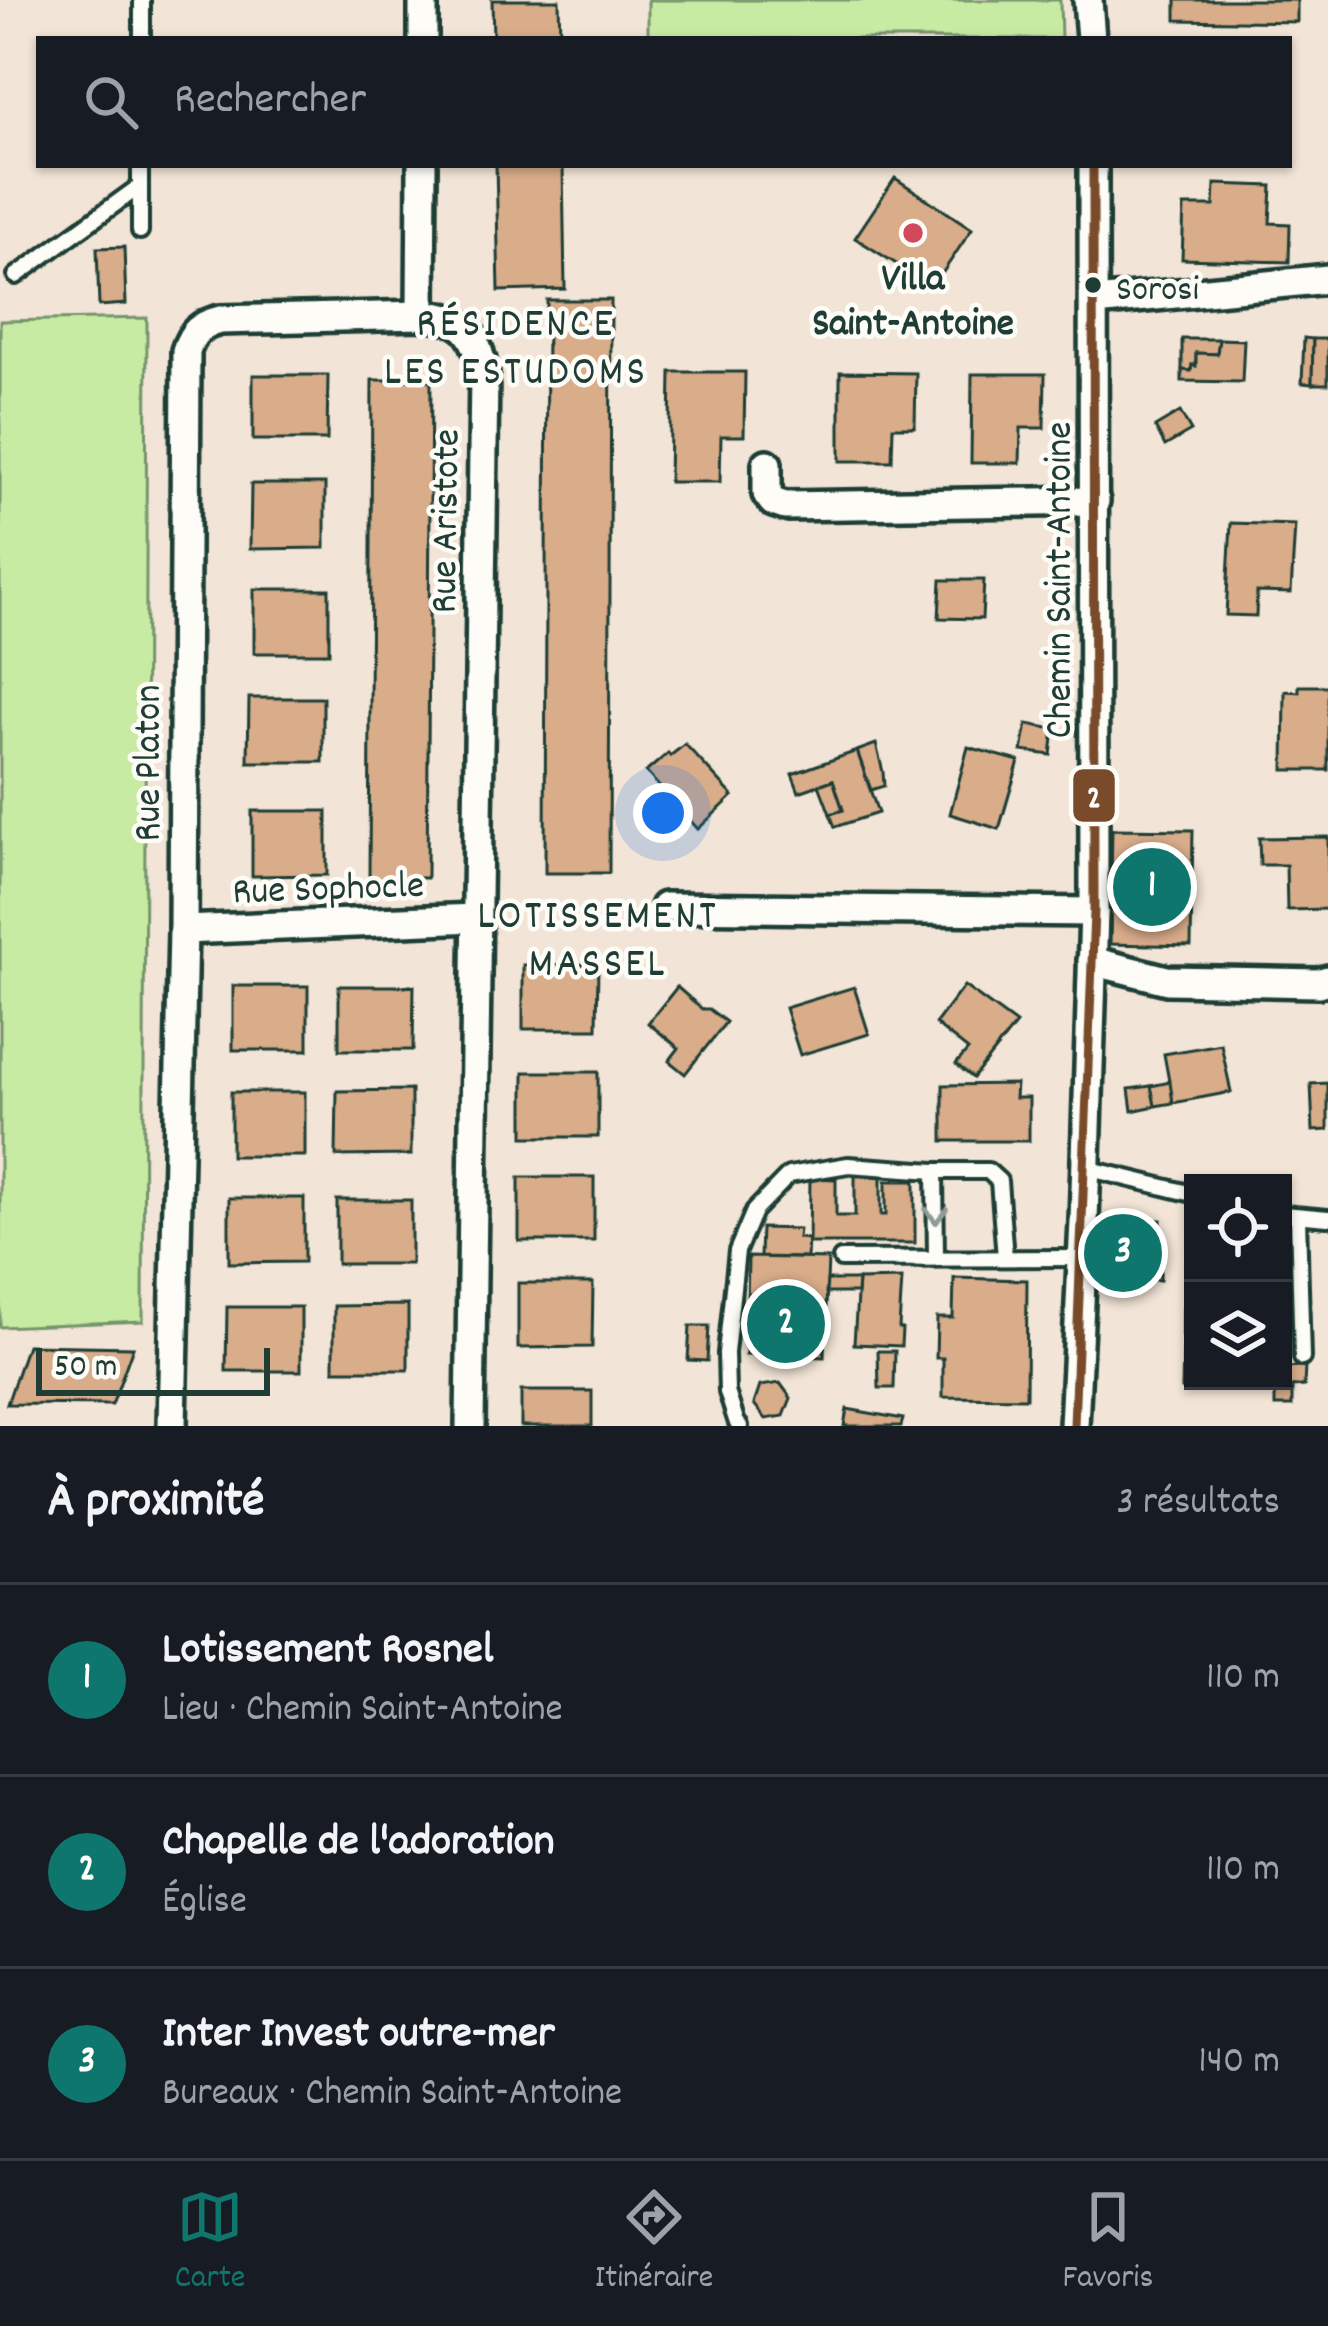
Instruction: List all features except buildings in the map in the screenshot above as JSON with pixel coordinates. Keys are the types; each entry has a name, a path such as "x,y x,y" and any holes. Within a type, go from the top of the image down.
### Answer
{"street":[{"path":"423,0 423,36"},
{"path":"1088,0 1090,36"},
{"path":"421,315 422,168"},
{"name":"Chemin Saint-Antoine","path":"1074,1426 1094,912 1094,168"},
{"path":"1094,302 1328,279"},
{"name":"Rue Aristote","path":"421,315 463,325 477,346 484,374 475,918"},
{"name":"Rue Platon","path":"172,1426 183,930 186,351 191,336 202,325 220,320 421,315"},
{"path":"767,464 766,494 785,506 1095,501"},
{"path":"665,908 1094,912"},
{"path":"470,1426 475,918"},
{"name":"Rue Sophocle","path":"183,930 475,918"},
{"path":"1092,961 1167,980 1328,980"}],"lane":[{"path":"142,0 142,36"},
{"path":"140,168 140,231"},
{"path":"16,276 140,186"},
{"path":"740,1426 728,1392 726,1353 736,1251 754,1210 789,1175 848,1165 988,1172 999,1181 1005,1258"},
{"path":"1086,1168 1184,1192"},
{"path":"935,1172 936,1258"},
{"path":"1292,1215 1328,1218"},
{"path":"1292,1241 1301,1358"},
{"path":"841,1259 1082,1258"}],"green space":[{"path":"648,0 1060,0 1061,36 648,36"},
{"path":"147,318 143,1321 0,1327 0,321"}],"transit line":[{"name":"2","path":"1074,1426 1094,912 1093,168"}],"place":[{"name":"Villa Saint-Antoine","path":"913,233"},
{"name":"Sorosi","path":"1093,285"},
{"name":"Lotissement Rosnel","path":"1152,887"},
{"name":"Inter Invest outre-mer","path":"1123,1253"},
{"name":"Chapelle de l'adoration","path":"786,1324"}],"district":[{"name":"RÉSIDENCE LES ESTUDOMS","path":"516,344"},
{"name":"LOTISSEMENT MASSEL","path":"598,936"}]}
